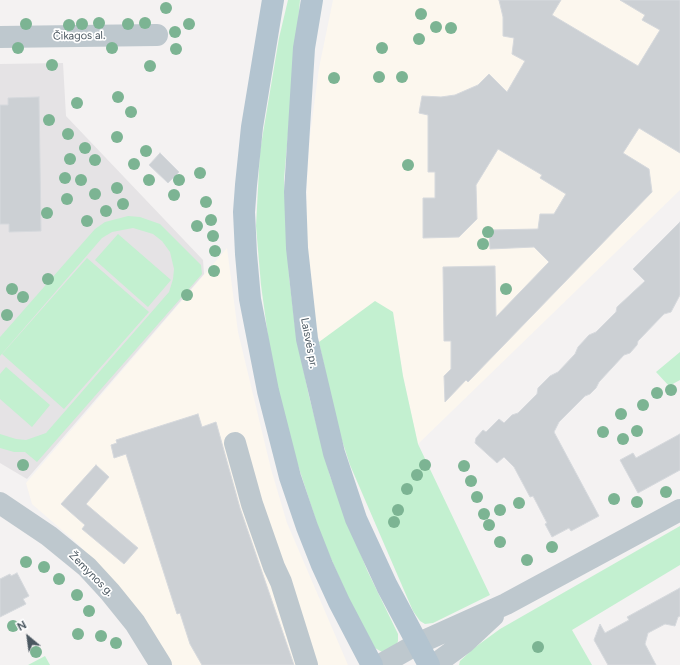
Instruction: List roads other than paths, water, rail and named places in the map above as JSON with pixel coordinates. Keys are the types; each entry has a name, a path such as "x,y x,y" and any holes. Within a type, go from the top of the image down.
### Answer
{"main road":[{"path":"273,0 252,127 246,185 244,212 250,299 277,432 293,484 322,565 339,602 372,665"},
{"name":"Laisvės pr.","path":"312,0 304,48 295,192 298,256 307,339 334,452 356,519 387,586 429,665"}],"street":[{"name":"Čikagos al.","path":"0,37 157,35"},
{"path":"235,443 252,504 274,567 281,582 307,665"},
{"name":"Žemynos g.","path":"0,503 49,536 87,567 135,623 161,665"},
{"path":"380,665 417,644 506,604 680,510"},
{"path":"434,665 464,642 506,604"}]}
